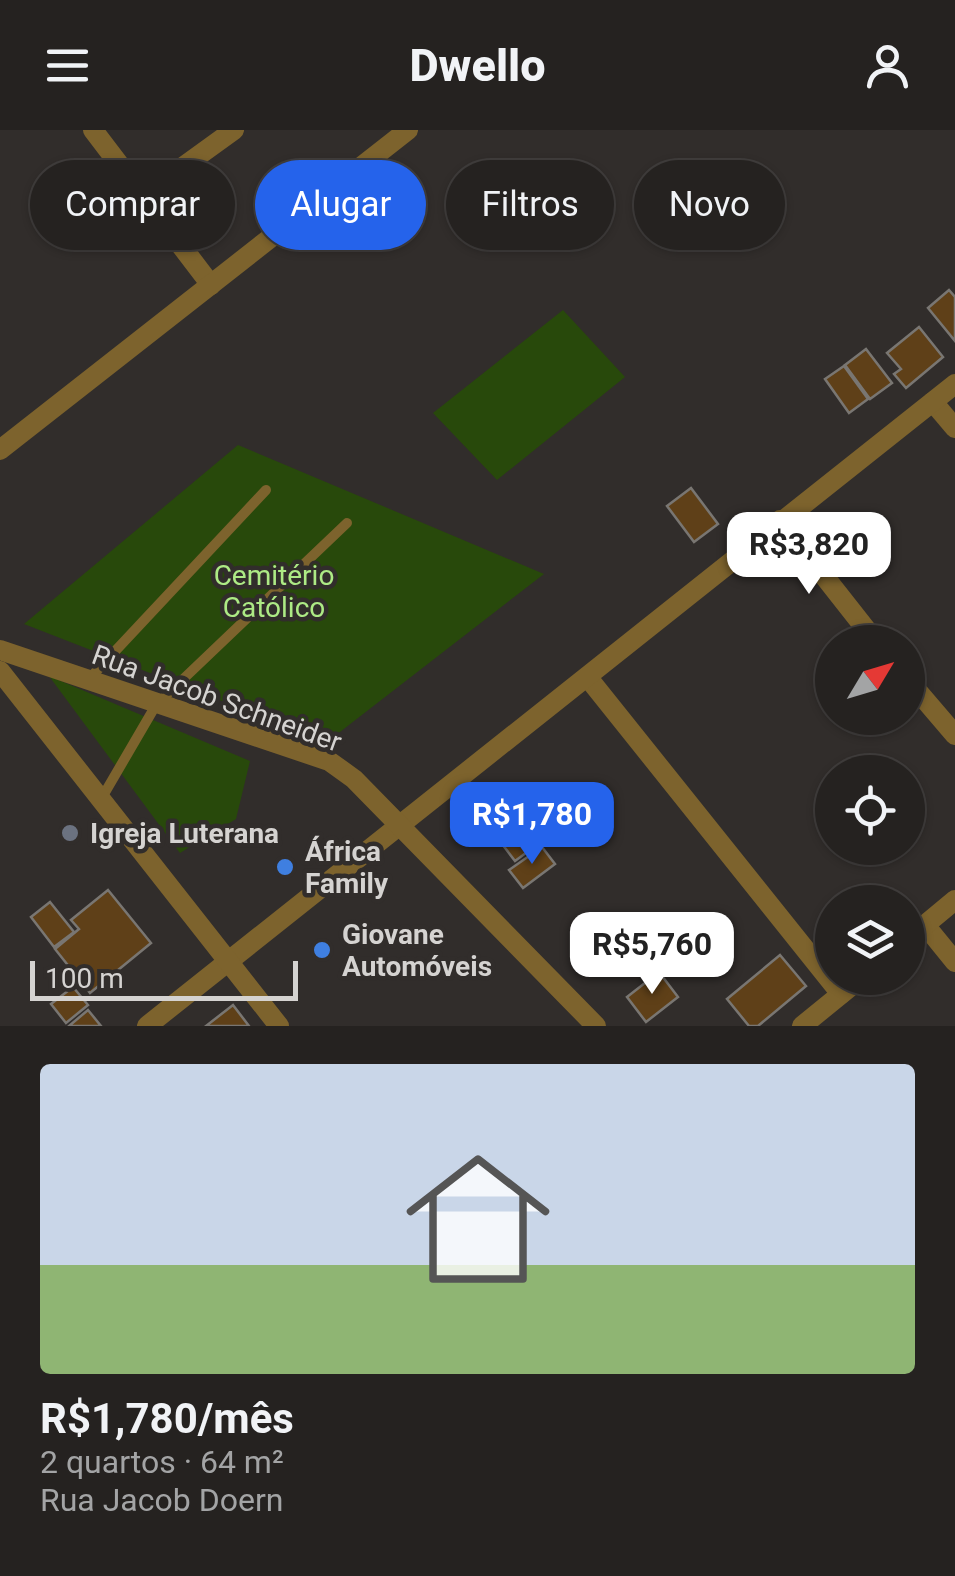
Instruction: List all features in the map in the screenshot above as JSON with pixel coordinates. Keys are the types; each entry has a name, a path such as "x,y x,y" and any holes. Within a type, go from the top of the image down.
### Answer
{"street":[{"path":"93,130 117,160"},
{"path":"192,160 234,130"},
{"path":"0,450 408,130"},
{"path":"185,250 211,284"},
{"path":"147,1026 955,384"},
{"path":"933,402 955,428"},
{"path":"780,520 863,625"},
{"name":"Rua Jacob Schneider","path":"0,650 329,761 354,779 596,1026"},
{"path":"0,671 99,802 279,1026"},
{"path":"588,679 815,962"},
{"path":"925,700 955,734"},
{"path":"925,924 955,900"},
{"path":"925,926 955,962"},
{"path":"802,1026 840,995"}],"lane":[{"path":"88,681 266,490"},
{"path":"99,802 156,705 347,523"}],"green space":[{"path":"563,310 625,377 497,480 433,413"},
{"name":"Cemitério Católico","path":"238,445 544,574 327,742 24,624"},
{"path":"49,676 250,761 236,819 180,853"}],"building":[{"path":"949,290 955,297 955,341 928,308"},
{"path":"919,327 943,357 906,388 894,374 901,369 887,353"},
{"path":"866,349 892,383 870,399 845,365"},
{"path":"844,366 868,399 849,413 825,379"},
{"path":"691,488 718,524 694,542 667,506"},
{"path":"509,784 527,808 482,842 464,818"},
{"path":"526,819 542,841 515,861 499,840"},
{"path":"542,847 555,864 523,888 509,870"},
{"path":"108,890 151,943 90,993 55,949 79,929 71,920"},
{"path":"50,902 74,932 54,947 31,917"},
{"path":"780,955 806,986 758,1026 749,1026 727,999"},
{"path":"659,972 678,997 646,1022 627,997"},
{"path":"73,987 88,1005 66,1023 51,1004"},
{"path":"233,1005 249,1026 206,1026"},
{"path":"88,1010 101,1026 69,1026"}],"place":[{"name":"Igreja Luterana","path":"70,833"},
{"name":"África Family","path":"285,867"},
{"name":"Giovane Automóveis","path":"322,950"}]}
